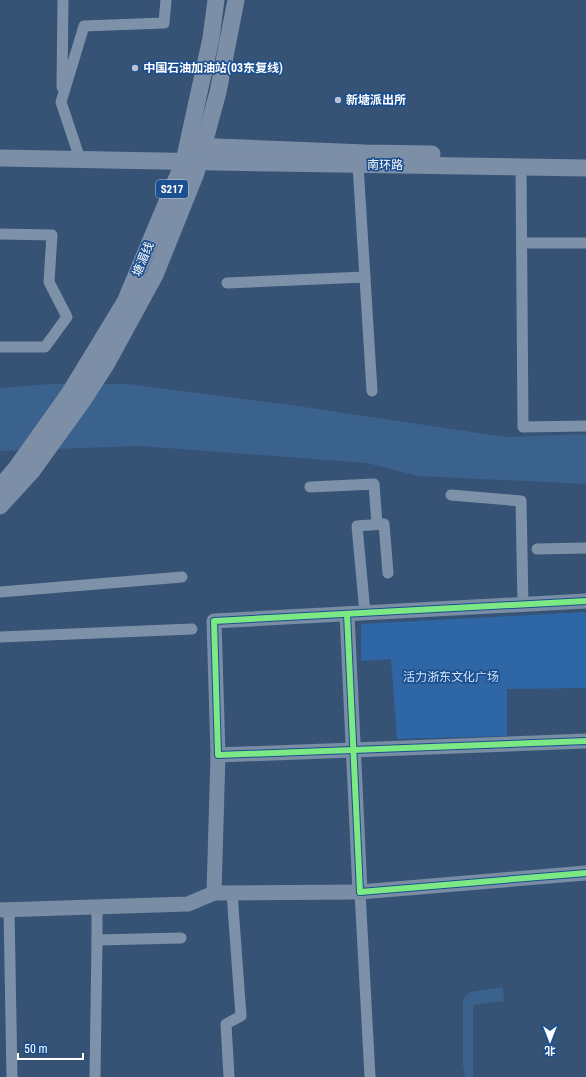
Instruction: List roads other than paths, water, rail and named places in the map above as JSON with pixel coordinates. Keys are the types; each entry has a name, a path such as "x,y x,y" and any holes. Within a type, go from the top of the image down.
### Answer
{"main road":[{"name":"塘湄线","path":"0,487 24,469 88,364 124,302 194,154 216,0"},
{"name":"S217","path":"0,506 24,469 81,403 107,363 155,275 196,172 194,154 218,92 236,0"},
{"name":"南环路","path":"194,154 364,153 586,157"},
{"name":"南环路","path":"194,154 358,165 586,168"},
{"path":"0,158 80,159 194,154"}],"street":[{"path":"63,0 61,102 80,159"},
{"path":"61,102 84,26 164,23 166,0"},
{"path":"358,165 372,391"},
{"path":"521,167 523,427 586,426"},
{"path":"0,234 52,235 49,282 67,317 45,347 0,346"},
{"path":"522,243 586,244"},
{"path":"227,283 365,277"},
{"path":"310,487 374,484 377,524"},
{"path":"451,495 521,501 523,604"},
{"path":"364,613 357,526 384,524 388,573"},
{"path":"537,549 586,548"},
{"path":"0,592 182,578"},
{"path":"214,893 218,755 214,621 586,601"},
{"path":"347,614 370,1077"},
{"path":"0,637 192,629"},
{"path":"218,755 586,741"},
{"path":"12,1077 4,909 188,904 214,893 360,892 586,873"},
{"path":"229,1077 226,1024 241,1016 232,893"},
{"path":"95,1077 97,907"},
{"path":"97,940 181,938"}],"place":[{"name":"中国石油加油站(03东复线)","path":"135,68"},
{"name":"新塘派出所","path":"338,100"}],"park label":[{"name":"活力浙东文化广场","path":"451,677"}]}
